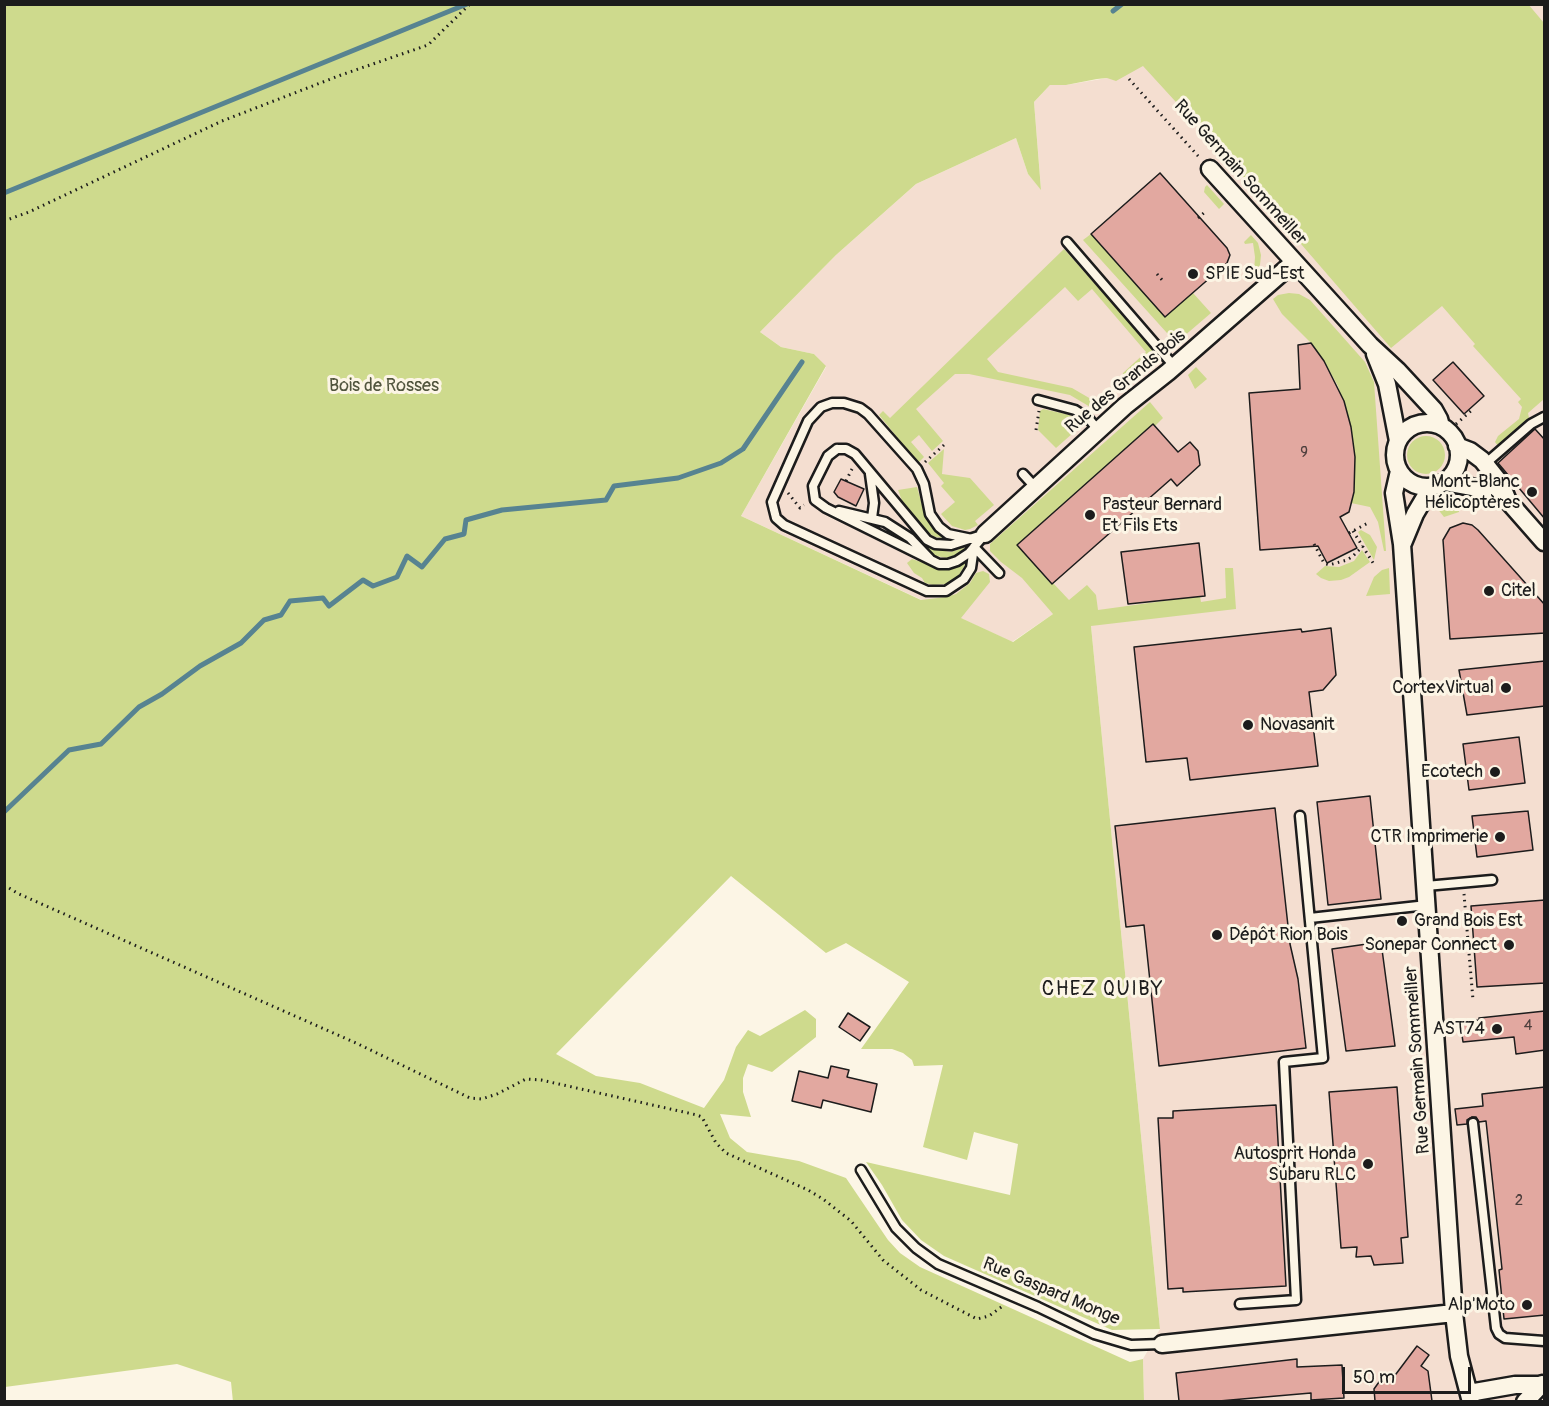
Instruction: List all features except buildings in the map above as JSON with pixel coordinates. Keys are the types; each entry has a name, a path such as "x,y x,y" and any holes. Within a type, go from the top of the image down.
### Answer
{"street":[{"name":"Rue Germain Sommeiller","path":"1210,169 1370,345 1434,410 1444,429 1458,446 1491,458 1508,501 1545,542"},
{"name":"Rue des Grands Bois","path":"977,540 1098,430 1294,262"},
{"name":"Rue Germain Sommeiller","path":"1370,345 1381,364 1387,384 1398,441 1395,459 1399,471 1413,484 1482,489 1508,501"},
{"path":"1398,441 1406,431 1416,425 1429,423 1444,429"},
{"name":"Rue Germain Sommeiller","path":"1402,544 1411,521 1438,485 1453,474 1458,464 1458,446"},
{"name":"Rue Germain Sommeiller","path":"1399,471 1394,493 1402,544 1454,1313 1459,1356 1470,1397 1504,1386 1543,1384"},
{"name":"Rue Gaspard Monge","path":"1162,1344 1454,1313"},
{"name":"Rue Germain Sommeiller","path":"1525,1401 1543,1384"}],"lane":[{"path":"1067,242 1174,366"},
{"path":"1038,400 1075,410 1089,419 1098,430"},
{"path":"977,540 971,568 964,579 951,589 933,592 921,589 784,525 773,513 772,502 812,414 827,405 844,403 860,408 917,469 924,484 932,518 948,534 977,540 999,573"},
{"path":"1491,458 1531,424 1545,417"},
{"path":"1490,444 1491,458"},
{"path":"842,448 851,451 927,540 935,544 951,546 977,540 957,561 948,564 934,563 826,508 815,500 813,489 831,453 842,448"},
{"path":"870,473 874,503 872,518"},
{"path":"1023,474 1035,487"},
{"path":"826,508 885,522 908,535 934,563"},
{"path":"1240,1304 1296,1300 1284,1062 1323,1058 1300,816"},
{"path":"1425,886 1492,880"},
{"path":"1310,918 1427,905"},
{"path":"1473,1123 1496,1328 1505,1338 1545,1341"},
{"name":"Rue Gaspard Monge","path":"861,1170 889,1218 916,1248 938,1264 1094,1334 1139,1346 1162,1344"}],"path":[{"path":"4,221 28,212 222,121 341,75 428,45 470,4"},
{"name":"Rue Germain Sommeiller","path":"1129,79 1210,169"},
{"path":"1198,218 1206,211"},
{"path":"1222,267 1229,274"},
{"path":"1157,274 1163,281"},
{"path":"1444,429 1472,410"},
{"path":"1036,430 1038,414"},
{"path":"917,469 944,445"},
{"path":"794,500 798,505"},
{"path":"1368,523 1351,532 1376,566"},
{"path":"1314,544 1324,563 1329,565 1347,560 1363,546"},
{"path":"1463,883 1473,1000"},
{"path":"4,885 356,1043 470,1098 482,1099 526,1080 541,1080 702,1117 716,1143 726,1153 808,1190 839,1210 883,1260 921,1290 977,1318 996,1313 1010,1295"}],"shaded area":[{"path":"1106,5 1544,5 1544,1401 1144,1401 1143,1359 1160,1329 1091,626 1075,599 1012,642 741,516 826,367 814,354 781,347 760,332 836,255 916,184 1016,138 1028,174 1041,189 1034,102 1050,85 1066,85 1107,78"}],"green space":[{"name":"Bois de Rosses","path":"1528,4 1544,23 1544,399 1528,413 1529,418 1498,446 1495,442 1498,436 1519,419 1522,407 1518,402 1521,399 1473,346 1475,344 1442,306 1391,348 1218,148 1143,66 1116,81 1107,78 1066,85 1050,85 1034,102 1041,190 1028,174 1016,138 916,184 836,255 760,332 781,347 814,354 826,366 741,516 921,600 956,594 970,583 976,573 983,571 989,574 990,582 961,618 1013,642 1053,614 1022,578 990,551 990,544 1150,402 1163,418 1155,426 1153,424 1017,545 1051,584 1053,583 1069,600 1087,585 1096,595 1098,610 1200,596 1201,602 1226,598 1225,568 1233,568 1236,609 1091,626 1160,1329 1112,1330 944,1256 921,1240 902,1220 866,1162 1010,1195 1018,1144 974,1132 967,1160 923,1147 943,1065 914,1066 912,1060 903,1053 892,1049 861,1049 909,982 846,943 826,953 731,876 556,1054 596,1076 640,1083 704,1108 724,1080 736,1047 748,1030 760,1036 805,1010 816,1019 816,1037 772,1072 748,1064 743,1078 743,1092 751,1117 720,1114 730,1138 747,1152 799,1161 846,1178 888,1240 900,1253 920,1267 1130,1362 1143,1359 1144,1401 233,1402 231,1382 177,1364 5,1387 4,5"},
{"path":"1207,185 1224,204 1219,209 1204,192"},
{"path":"1091,234 1165,317 1193,293 1211,313 1176,343 1083,240"},
{"path":"1251,235 1258,243 1261,255 1260,265 1254,273 1253,243 1245,244 1244,242"},
{"path":"1064,249 1159,356 1124,387 1121,382 1123,373 1146,352 1092,289 1078,301 1065,287 987,359 998,372 1072,388 1103,406 1097,411 1070,395 969,374 955,374 916,409 943,441 932,451 919,435 911,442 924,457 918,463 879,415 883,411 890,418"},
{"path":"1299,294 1310,300 1365,362 1374,382 1386,551 1384,551 1378,522 1370,507 1351,503 1354,483 1353,441 1338,386 1311,343 1282,314 1273,299 1278,295"},
{"path":"1196,367 1207,379 1195,389 1188,375"},
{"path":"1043,409 1070,415 1081,426 1056,448 1038,430 1040,411"},
{"path":"1426,436 1439,442 1445,455 1439,468 1426,474 1413,468 1407,455 1413,442"},
{"path":"944,449 942,474 970,478 994,505 975,521 978,525 970,529 965,530 952,526 941,514 955,502 941,486 944,483 928,463"},
{"path":"917,487 925,515 932,528 943,538 935,537 925,531 904,506 898,490"},
{"path":"1459,500 1459,512 1444,517 1437,508 1448,502"},
{"path":"1361,530 1370,535 1377,547 1374,560 1358,532"},
{"path":"966,547 958,554 946,558 927,552 929,548 951,552"},
{"path":"1362,550 1370,562 1349,577 1329,581 1316,574 1325,566 1339,567 1354,561"},
{"path":"912,559 945,570 966,563 958,577 951,582 933,585 925,583 914,573 907,563"},
{"path":"1389,568 1390,594 1366,596 1374,577 1382,570"}],"waterway":[{"path":"4,193 467,4"},
{"path":"1113,11 1122,4"},
{"path":"4,812 69,750 101,744 139,707 162,694 200,666 241,643 264,620 281,615 290,601 323,598 329,606 363,580 373,586 397,577 407,556 422,567 445,539 464,534 466,520 502,510 606,500 614,486 678,478 721,463 743,449 802,362"}],"place":[{"name":"SPIE Sud-Est","path":"1193,274"},
{"name":"Mont-Blanc Hélicoptères","path":"1532,492"},
{"name":"Pasteur Bernard Et Fils Ets","path":"1090,515"},
{"name":"Citel","path":"1489,591"},
{"name":"CortexVirtual","path":"1506,688"},
{"name":"Novasanit","path":"1248,725"},
{"name":"Ecotech","path":"1495,772"},
{"name":"CTR Imprimerie","path":"1500,837"},
{"name":"Grand Bois Est","path":"1402,921"},
{"name":"Dépôt Rion Bois","path":"1217,935"},
{"name":"Sonepar Connect","path":"1509,945"},
{"name":"AST74","path":"1497,1029"},
{"name":"Autosprit Honda Subaru RLC","path":"1368,1164"},
{"name":"Alp'Moto","path":"1527,1305"}],"district":[{"name":"CHEZ QUIBY","path":"1103,990"}]}
